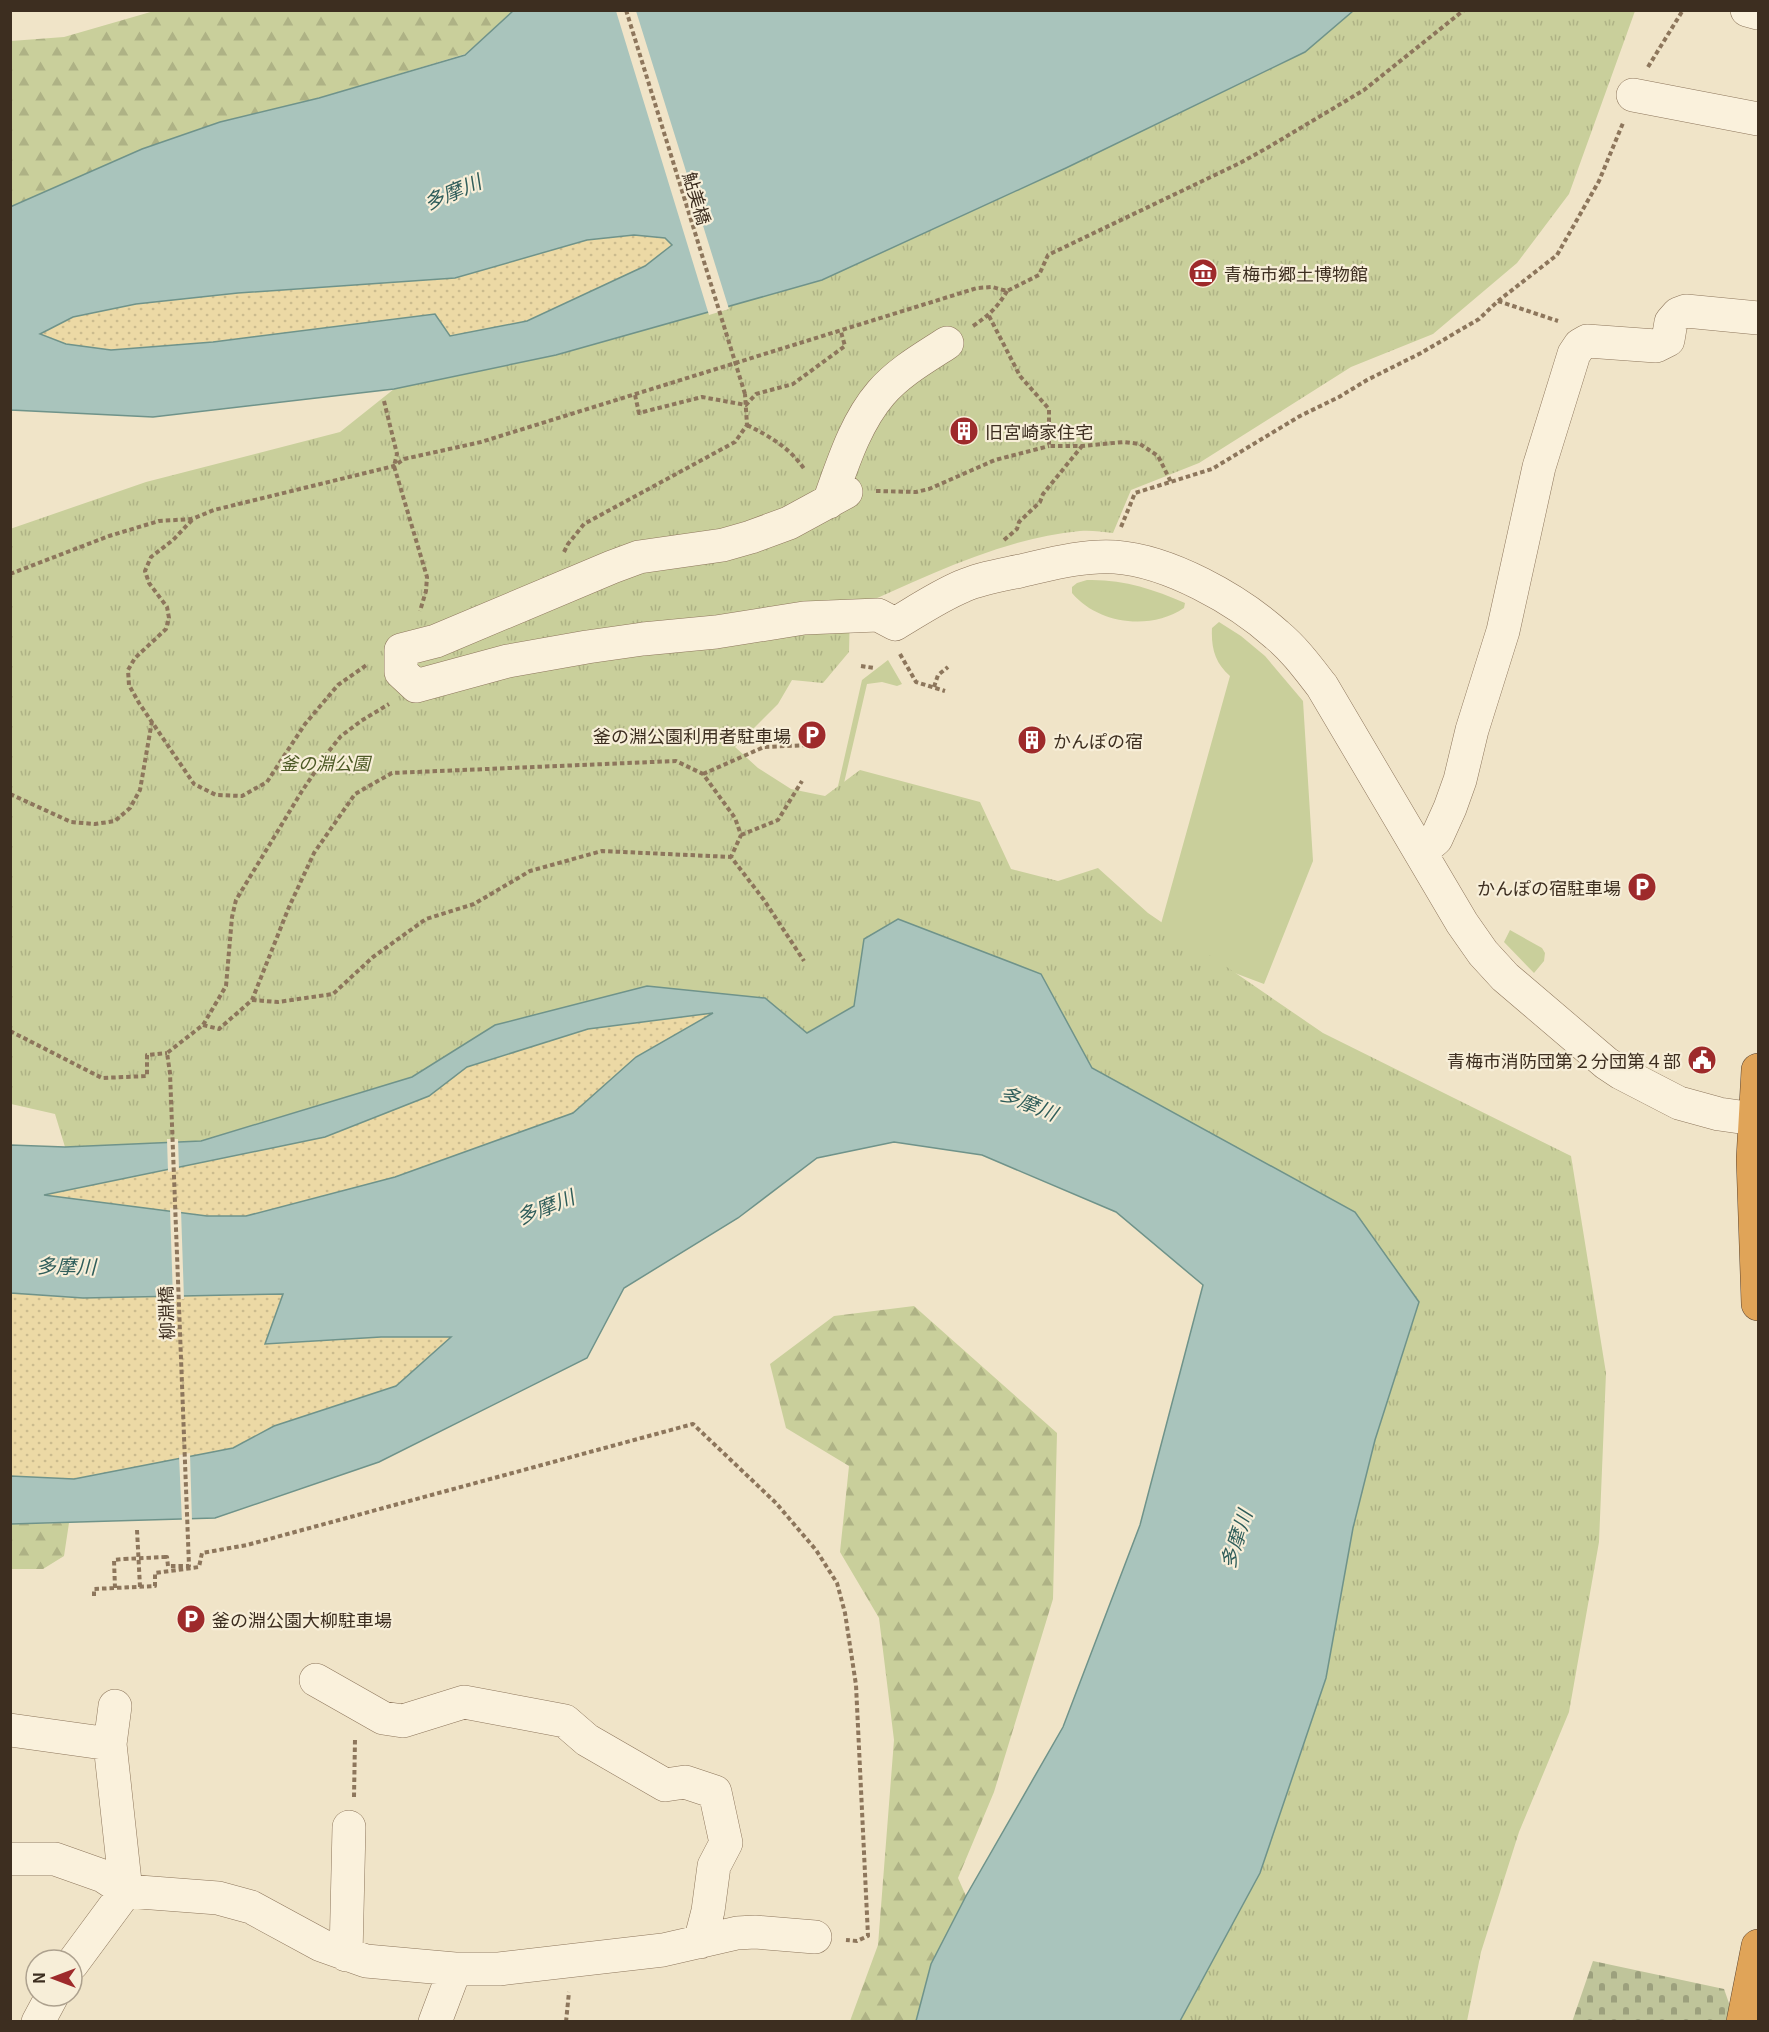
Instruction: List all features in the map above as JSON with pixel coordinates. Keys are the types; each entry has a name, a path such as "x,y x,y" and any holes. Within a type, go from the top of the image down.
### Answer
{"highway":[{"path":"1758,1070 1754,1202 1758,1304"},
{"path":"1743,2022 1758,1946"}],"street":[{"path":"1747,10 1758,13"},
{"path":"1633,95 1758,119"},
{"path":"1421,852 1436,839 1457,789 1472,730 1503,631 1539,467 1574,354 1580,345 1587,341 1656,346 1668,340 1671,322 1678,314 1686,311 1758,318"},
{"path":"947,343 910,366 879,394 856,434 837,497 789,523 751,537 723,545 639,558 612,567 436,641 401,650 401,672 416,686 508,661 575,649 716,632 804,618 878,615 897,638 934,601 976,582 1082,558 1116,557 1144,563 1218,593 1278,635 1301,659 1322,686 1462,923 1483,953 1505,977 1606,1063 1638,1083 1679,1103 1719,1114 1755,1119"},
{"path":"316,1680 383,1719 404,1721 465,1702 566,1721 586,1740 665,1785 686,1782 715,1792 726,1843 714,1866 708,1911 700,1942"},
{"path":"84,1948 126,1891 110,1744 115,1706"},
{"path":"10,1730 110,1744"},
{"path":"346,1955 349,1827"},
{"path":"10,1859 55,1859 103,1876 126,1891 218,1898 251,1907 321,1944 366,1961 455,1969 499,1969 663,1950 720,1936 755,1932 815,1937"},
{"path":"435,2022 455,1969"},
{"path":"38,2022 46,2008"}],"path":[{"name":"鮎美橋","path":"626,10 745,394 747,426"},
{"path":"947,343 989,316 1000,304 1007,291 1039,275 1048,255 1240,163 1364,90 1464,10"},
{"path":"1116,557 1119,530 1135,493 1212,469 1300,416 1339,398 1367,380 1469,326 1557,255 1599,182 1641,78 1683,10"},
{"path":"10,574 109,536 159,521 192,519 214,510 394,466 404,459 481,442 977,288 992,287 1007,291"},
{"path":"1498,301 1579,328 1587,341"},
{"path":"989,316 1020,376 1050,409 1049,446"},
{"path":"635,395 639,413 702,397 746,405 756,394 793,384 845,346 841,332"},
{"path":"192,519 173,540 151,558 145,571 149,583 167,607 169,618 166,628 135,658 128,670 129,685 194,783 216,795 242,796 267,782 304,724 338,685 360,668 401,650 419,617 427,577 394,466 397,454 384,401"},
{"path":"563,588 560,566 562,556 568,544 584,525 724,449 735,442 747,426 782,443 837,497 923,490 1007,456 1049,446 1124,442 1140,444 1150,449 1158,456 1171,482"},
{"path":"1002,546 1004,540 1017,529 1019,522 1040,502 1043,494 1082,446"},
{"path":"897,638 916,682 945,691"},
{"path":"861,666 874,668"},
{"path":"934,687 938,675 948,667"},
{"path":"10,1031 102,1078 147,1076 147,1055 167,1053 203,1024 226,986 232,917 236,900 302,791 341,736 416,686"},
{"path":"10,794 71,822 95,824 115,821 130,808 140,790 152,720"},
{"path":"703,774 764,747 810,745"},
{"path":"203,1024 219,1029 252,1000 289,907 314,853 355,794 392,773 676,761 703,774 735,818 741,835"},
{"path":"731,857 741,835 778,820 802,781"},
{"path":"252,1000 278,1002 333,994 373,957 426,919 474,904 530,871 602,851 731,857 764,900 804,962"},
{"name":"柳淵橋","path":"115,1588 114,1560 167,1557 168,1566 189,1566 170,1073 167,1053"},
{"path":"94,1596 94,1589 155,1586 155,1573 199,1567 202,1553 247,1545 693,1424 776,1503 816,1550 837,1583 845,1613 856,1685 868,1936 857,1941 815,1937"},
{"path":"137,1530 140,1587"},
{"path":"349,1827 353,1819 356,1703"}],"green space":[{"path":"154,11 513,11 465,54 319,98 220,122 142,149 11,207 11,41 64,37"},
{"name":"釜の淵公園","path":"1353,11 1635,11 1569,194 1517,263 1433,334 1351,367 1199,463 1131,490 1113,533 1080,531 1020,542 934,573 850,610 849,652 823,683 792,680 778,704 735,747 758,768 791,789 825,796 860,770 980,802 1011,869 1058,881 1098,868 1148,913 1323,1033 1571,1156 1606,1373 1599,1542 1569,1712 1519,1832 1481,1952 1467,2021 1180,2021 1260,1873 1326,1678 1353,1528 1375,1440 1355,1212 1092,1068 1041,974 864,939 854,1006 806,1033 765,998 495,1025 412,1077 201,1141 65,1147 55,1114 11,1104 10,529 146,482 340,432 394,389 556,355 822,280 1066,168 1305,52"},
{"path":"1087,580 1113,581 1149,589 1185,603 1184,608 1156,620 1140,622 1110,617 1096,612 1072,593 1072,587"},
{"path":"1219,622 1241,636 1265,656 1303,701 1313,861 1264,984 1163,946 1159,931 1230,676 1217,660 1213,649 1212,628"},
{"path":"888,660 902,684 897,686 882,682 867,684 841,796 836,795 862,680"},
{"path":"1510,930 1542,948 1545,953 1544,961 1534,973 1504,942"},
{"path":"914,1306 1057,1433 1053,1599 994,1792 958,1878 966,1896 931,1964 916,2021 850,2021 878,1945 894,1740 879,1618 840,1552 849,1466 786,1428 770,1364 834,1316"},
{"path":"69,1523 64,1556 43,1569 11,1569 10,1524"},
{"path":"1593,1961 1724,1989 1730,2006 1726,2021 1572,2022"}],"sand":[{"path":"634,235 665,238 672,245 645,266 527,321 450,336 435,314 213,342 111,350 66,344 40,334 73,317 136,304 238,293 455,278 587,240"},
{"path":"714,1013 636,1057 573,1113 395,1177 246,1216 207,1216 41,1195 325,1137 429,1096 467,1067 588,1029"},
{"path":"11,1293 83,1298 284,1294 266,1344 381,1337 452,1337 396,1386 274,1426 233,1448 74,1479 11,1476"}],"water":[{"name":"多摩川","path":"513,11 1353,11 1305,52 1066,168 822,280 556,355 394,389 153,417 11,410 10,207 142,149 220,122 319,98 465,55","holes":["634,235 665,238 672,245 645,266 527,321 450,336 435,314 213,342 111,350 66,344 40,334 73,317 136,304 238,293 455,278 587,240"]},
{"name":"多摩川","path":"898,919 1041,974 1092,1068 1355,1212 1419,1302 1375,1440 1353,1528 1326,1678 1260,1873 1180,2021 916,2021 931,1964 966,1896 1063,1727 1140,1525 1203,1285 1116,1212 982,1155 894,1142 817,1158 738,1218 624,1288 587,1358 379,1462 215,1518 11,1524 11,1476 74,1479 233,1448 274,1426 396,1386 451,1337 381,1337 265,1344 283,1294 83,1298 11,1293 11,1145 65,1147 201,1141 412,1077 495,1025 647,986 765,998 807,1033 854,1006 864,939","holes":["713,1013 636,1057 573,1113 395,1177 246,1216 207,1216 44,1195 325,1137 429,1096 467,1067 588,1029"]}],"pier":[{"path":"616,11 636,11 729,309 709,315"},
{"path":"167,1139 178,1139 179,1170 168,1172"},
{"path":"170,1208 181,1210 184,1299 173,1299"},
{"path":"190,1453 192,1522 182,1523 179,1455"}],"place":[{"name":"青梅市郷土博物館","path":"1203,273"},
{"name":"旧宮崎家住宅","path":"964,431"},
{"name":"釜の淵公園利用者駐車場","path":"812,735"},
{"name":"かんぽの宿","path":"1032,740"},
{"name":"かんぽの宿駐車場","path":"1642,887"},
{"name":"青梅市消防団第２分団第４部","path":"1702,1060"},
{"name":"釜の淵公園大柳駐車場","path":"191,1619"}]}
